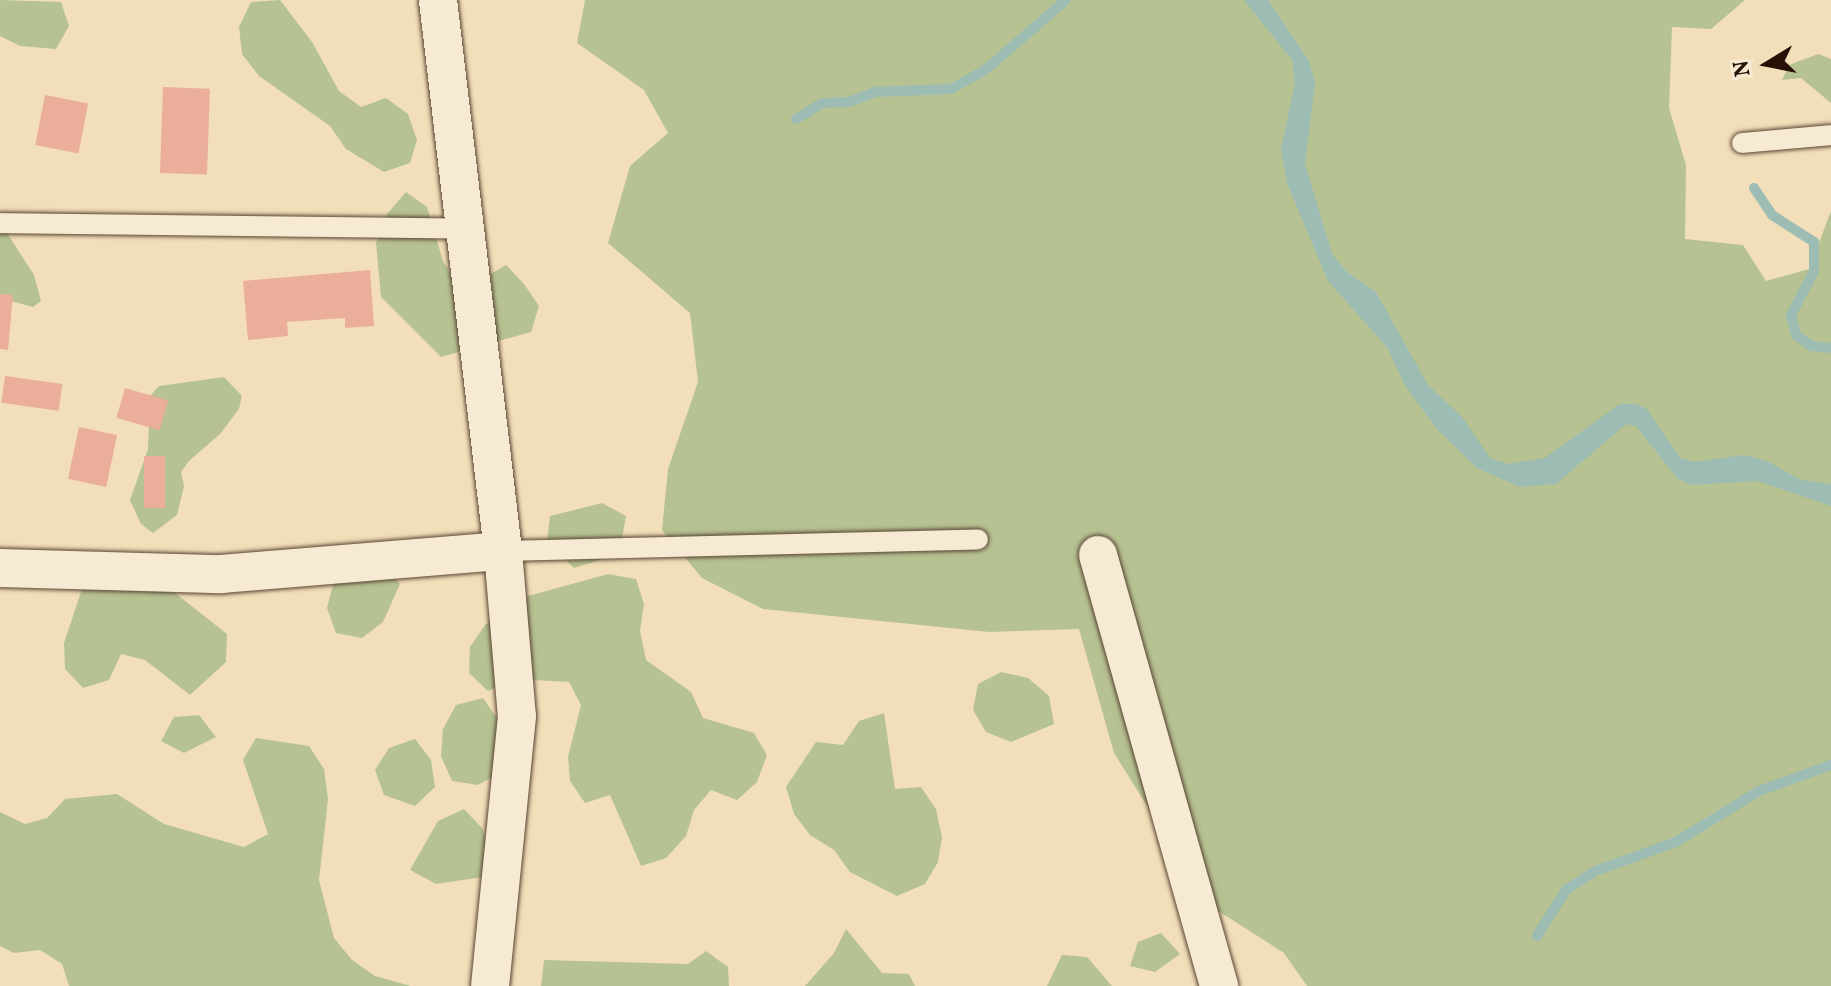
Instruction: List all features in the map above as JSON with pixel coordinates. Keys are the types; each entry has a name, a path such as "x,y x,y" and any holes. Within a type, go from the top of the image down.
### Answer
{"street":[{"path":"438,0 503,551 517,716 490,986"},
{"path":"0,568 221,574 503,551"},
{"path":"1098,555 1219,986"}],"lane":[{"path":"1742,143 1831,135"},
{"path":"0,223 467,229"},
{"path":"503,551 978,539"}],"green space":[{"path":"0,0 61,2 69,26 56,49 20,46 0,36"},
{"path":"280,0 312,42 339,91 361,107 386,98 408,114 417,140 410,163 384,172 346,149 330,126 259,76 242,54 239,27 251,2"},
{"path":"585,0 1745,0 1711,29 1672,27 1669,108 1686,165 1685,239 1743,245 1766,281 1809,269 1831,211 1831,986 1307,986 1284,953 1209,905 1114,753 1079,629 989,632 763,609 702,578 662,530 668,469 698,382 690,313 608,243 630,166 668,133 644,90 577,43"},
{"path":"1818,54 1831,59 1831,103 1801,78 1782,80 1789,65"},
{"path":"406,192 427,207 443,261 456,282 482,279 506,265 524,284 539,306 531,332 441,357 381,297 376,243 387,214"},
{"path":"0,222 34,275 41,301 33,307 0,298"},
{"path":"224,377 242,396 239,409 220,434 181,472 184,486 177,515 153,533 141,524 130,500 148,449 150,396 159,386"},
{"path":"602,503 626,516 621,544 600,560 574,568 547,542 550,516"},
{"path":"381,564 400,584 383,622 362,638 336,633 327,608 334,581"},
{"path":"141,566 227,634 226,662 190,695 145,660 121,654 109,680 83,688 65,669 64,643 89,568"},
{"path":"608,574 636,579 644,604 640,631 646,660 691,692 703,718 754,733 767,755 757,782 737,800 711,790 694,810 686,836 666,858 641,866 610,795 585,803 570,781 568,757 581,705 569,682 514,679 488,691 469,673 470,647 485,625 528,596"},
{"path":"1001,672 1028,678 1049,696 1054,724 1011,742 986,732 973,710 978,684"},
{"path":"483,698 499,721 494,776 478,785 452,781 441,756 443,729 456,705"},
{"path":"884,713 895,789 921,787 936,809 942,837 938,862 925,884 897,896 850,872 834,850 810,835 794,814 786,787 816,742 843,745 859,721"},
{"path":"199,715 216,737 184,753 161,741 174,717"},
{"path":"256,738 309,746 324,769 328,799 319,880 334,938 352,960 375,976 411,986 69,986 62,964 40,950 14,953 0,946 0,812 25,824 47,818 65,799 117,794 164,824 244,847 268,834 243,760"},
{"path":"415,739 431,760 435,787 415,806 384,795 375,770 389,748"},
{"path":"464,809 482,828 490,851 483,877 436,884 410,870 438,821"},
{"path":"846,929 882,973 909,974 915,986 805,986 834,953"},
{"path":"1161,933 1180,954 1155,972 1130,966 1138,942"},
{"path":"706,951 728,967 729,986 541,986 544,960 688,964"},
{"path":"1062,955 1087,957 1112,986 1047,986"}],"water":[{"path":"1244,0 1268,0 1309,61 1315,82 1305,164 1332,254 1346,271 1376,292 1428,385 1462,417 1490,458 1508,464 1545,458 1620,404 1636,404 1647,409 1680,458 1695,462 1744,455 1767,461 1801,480 1831,484 1831,506 1758,481 1691,485 1677,478 1636,426 1626,424 1556,484 1520,487 1477,468 1435,427 1405,385 1387,347 1328,281 1287,183 1281,150 1295,82 1292,60"}],"building":[{"path":"163,87 210,89 207,175 160,173"},
{"path":"45,95 88,103 78,153 35,145"},
{"path":"370,270 374,326 345,328 345,318 287,322 288,336 248,340 243,281"},
{"path":"0,294 13,295 8,350 0,349"},
{"path":"5,376 62,384 59,411 1,403"},
{"path":"125,388 168,400 160,430 116,418"},
{"path":"79,427 117,435 106,487 68,479"},
{"path":"144,456 165,456 165,508 144,508"}],"waterway":[{"path":"796,119 823,103 849,102 875,92 951,89 984,71 1066,0"},
{"path":"1754,188 1772,215 1814,242 1814,271 1791,315 1796,335 1811,346 1831,348"},
{"path":"1537,936 1566,890 1595,871 1676,842 1759,791 1831,765"}]}
